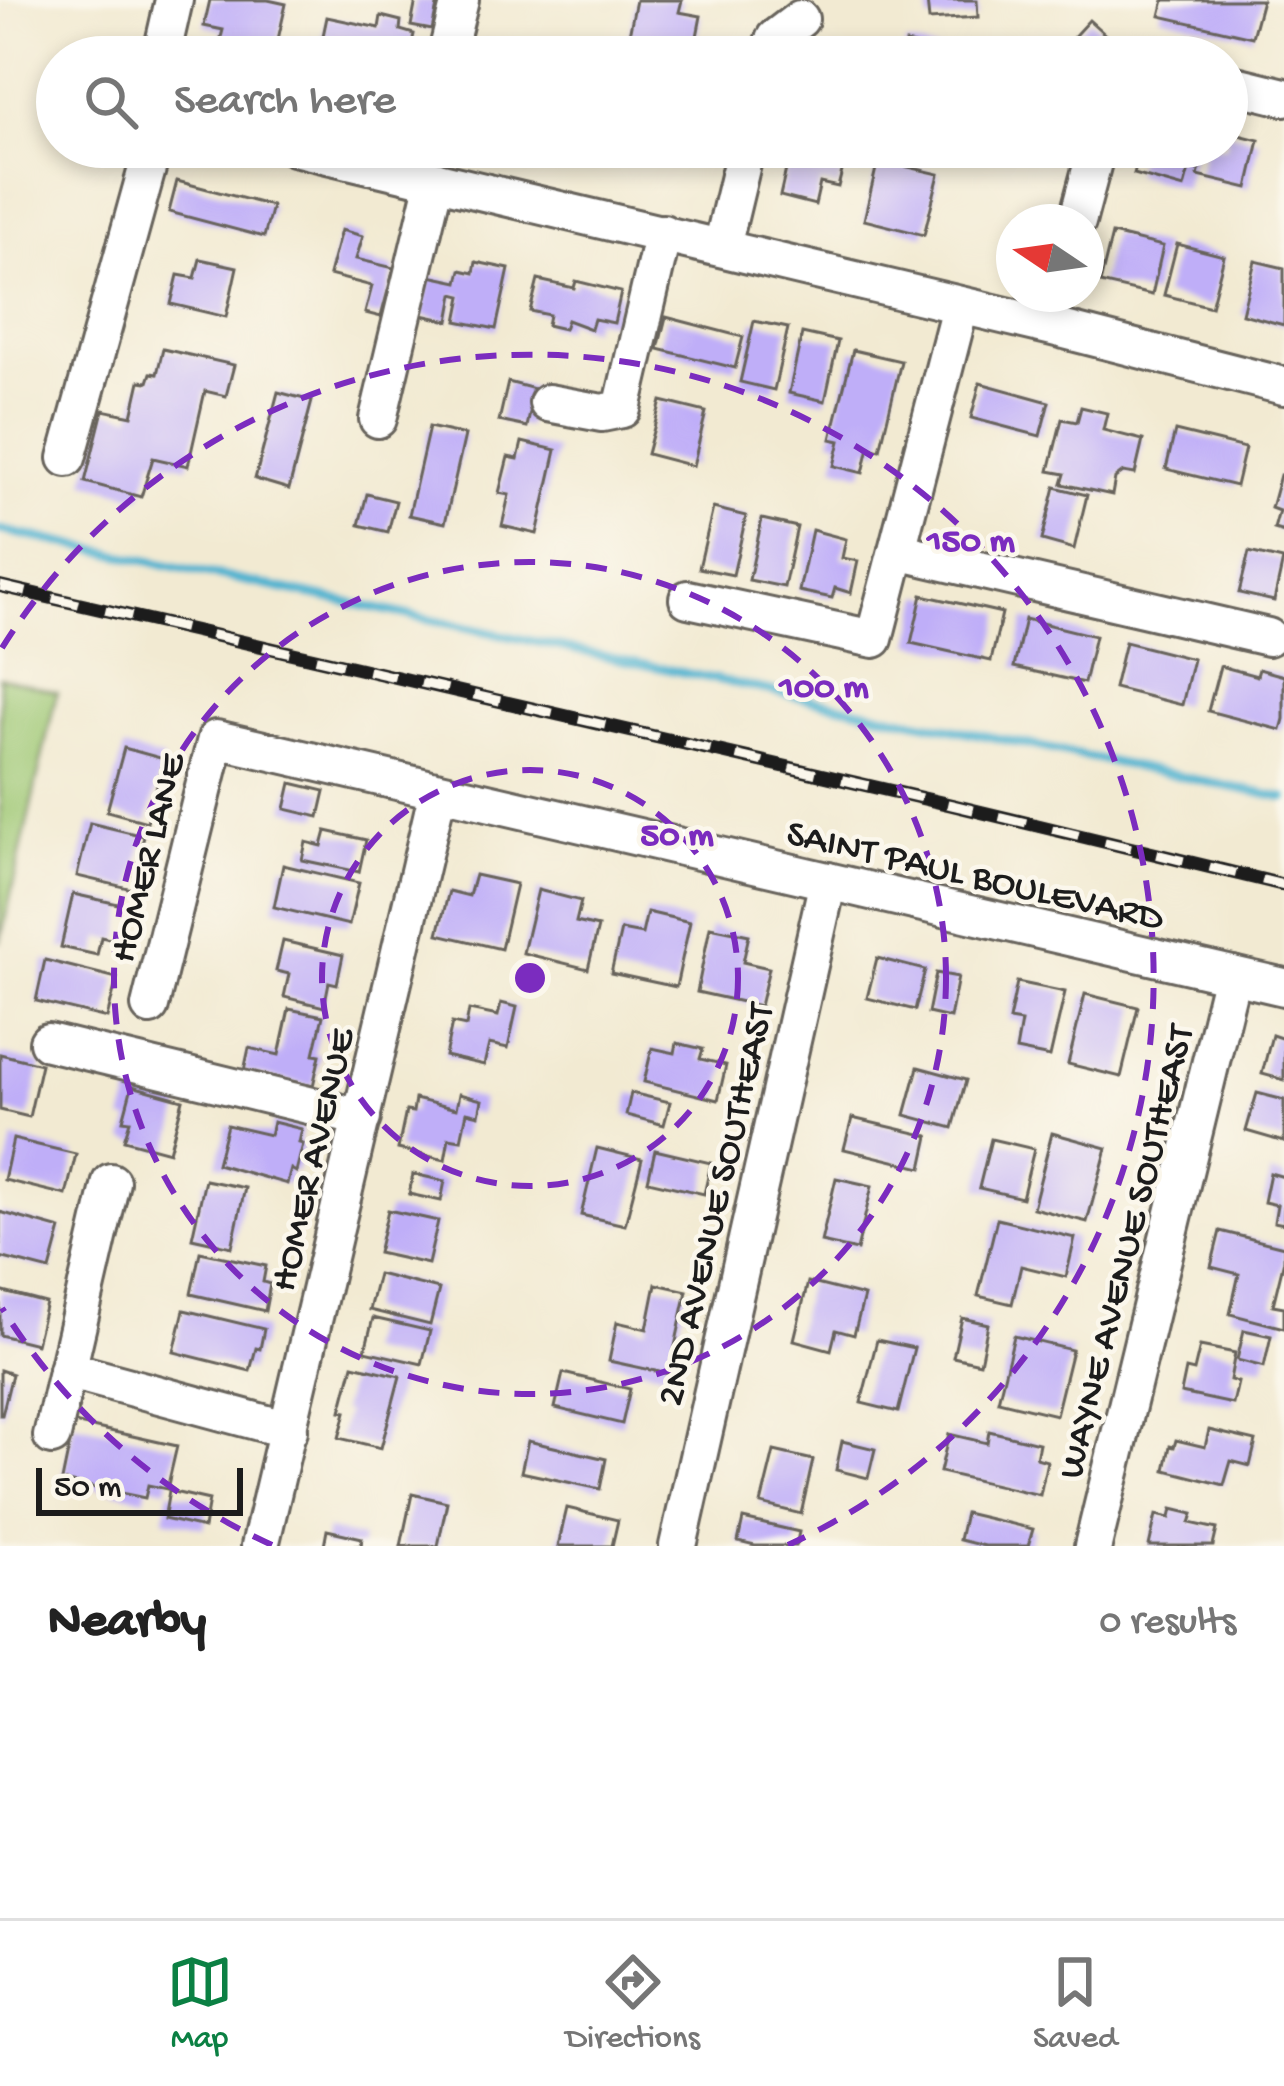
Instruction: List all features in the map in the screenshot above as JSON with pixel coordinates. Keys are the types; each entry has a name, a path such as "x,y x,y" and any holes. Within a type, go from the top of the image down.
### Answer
{"street":[{"path":"166,36 174,0"},
{"path":"451,36 460,0"},
{"path":"778,36 800,19"},
{"path":"1248,88 1284,97"},
{"path":"67,458 147,168"},
{"path":"378,419 426,168 960,307 996,308"},
{"path":"722,247 741,168"},
{"path":"1083,204 1092,168"},
{"path":"548,403 602,413 622,410 663,233"},
{"path":"688,599 874,639 960,307"},
{"path":"1063,312 1284,386"},
{"path":"897,551 1268,637"},
{"name":"HOMER LANE","path":"150,1006 217,739 438,790"},
{"name":"SAINT PAUL BOULEVARD","path":"438,790 1284,987"},
{"name":"HOMER AVENUE","path":"260,1546 438,790"},
{"name":"2ND AVENUE SOUTHEAST","path":"678,1546 828,881"},
{"name":"WAYNE AVENUE SOUTHEAST","path":"1093,1546 1232,975"},
{"path":"48,1042 362,1118"},
{"path":"52,1436 111,1182"},
{"path":"68,1370 289,1430"}],"green space":[{"path":"0,677 57,692 0,943"}],"building":[{"path":"210,0 286,4 279,36 221,36 223,30 204,26"},
{"path":"416,0 438,1 432,30 411,26"},
{"path":"636,0 682,0 679,12 701,16 697,36 629,36"},
{"path":"927,0 977,0 978,17 929,20"},
{"path":"1164,0 1262,0 1252,37 1160,16"},
{"path":"381,16 401,21 400,30 414,34 323,36 327,17 379,28"},
{"path":"1089,20 1107,36 1074,36"},
{"path":"1248,137 1259,140 1248,188 1198,176 1200,168 1248,168"},
{"path":"786,168 843,168 838,187 820,183 815,205 780,196"},
{"path":"876,168 939,174 924,235 864,220"},
{"path":"1136,168 1189,168 1184,188 1134,174"},
{"path":"177,181 272,206 264,237 169,212"},
{"path":"341,230 363,236 356,259 394,268 381,317 365,313 372,286 329,275"},
{"path":"1112,234 1163,246 1152,295 1104,284"},
{"path":"1177,244 1224,256 1211,307 1164,295"},
{"path":"200,259 237,267 226,317 171,304 178,275 195,278"},
{"path":"1255,261 1284,268 1284,325 1242,314"},
{"path":"476,262 509,269 496,329 457,321 462,296 454,294 449,321 422,315 430,276 458,282 461,270 474,273"},
{"path":"538,280 574,288 576,281 621,292 614,323 594,319 591,329 567,320 564,329 547,325 549,315 530,311"},
{"path":"666,317 743,337 735,368 658,349"},
{"path":"754,321 788,328 774,390 740,382"},
{"path":"802,333 838,341 825,401 789,393"},
{"path":"163,349 234,365 226,396 205,391 188,466 153,458 141,497 85,482 103,410 132,416 140,381 148,382 151,373 157,374"},
{"path":"853,350 901,361 880,450 869,447 863,473 834,466 840,441 831,439"},
{"path":"508,382 535,389 527,427 499,421"},
{"path":"980,383 1049,402 1040,436 971,418"},
{"path":"278,392 312,401 289,489 255,479"},
{"path":"661,401 706,412 693,466 647,454"},
{"path":"1081,407 1107,413 1103,430 1143,440 1135,474 1123,472 1115,478 1112,495 1062,484 1065,474 1049,471 1062,419 1077,422"},
{"path":"429,427 465,435 445,523 409,515"},
{"path":"1175,431 1245,448 1236,486 1166,469"},
{"path":"522,442 556,450 537,534 502,526 509,495 499,493 508,457 518,459"},
{"path":"1280,475 1284,476 1284,532 1274,529 1279,511 1271,508"},
{"path":"1055,487 1087,495 1074,549 1042,540"},
{"path":"367,494 396,501 388,532 359,525"},
{"path":"713,508 746,516 733,575 699,568"},
{"path":"762,519 797,527 784,587 749,580"},
{"path":"812,530 846,539 842,558 858,561 851,593 835,588 832,598 799,591"},
{"path":"1249,552 1283,560 1274,601 1239,593"},
{"path":"922,595 1002,613 991,661 911,643"},
{"path":"1025,619 1095,636 1084,683 1014,667"},
{"path":"1125,642 1193,659 1182,705 1114,688"},
{"path":"1220,666 1257,676 1259,669 1284,676 1281,730 1208,711"},
{"path":"124,748 164,759 147,822 107,811"},
{"path":"291,783 325,791 319,817 285,809"},
{"path":"90,823 144,836 132,889 77,876"},
{"path":"326,831 366,840 359,872 302,860 306,842 322,846"},
{"path":"283,865 359,883 349,925 274,907"},
{"path":"475,875 516,884 501,949 438,934 449,891 469,896"},
{"path":"538,890 581,901 576,922 598,927 588,969 523,953"},
{"path":"73,894 127,906 119,941 101,937 97,955 61,947"},
{"path":"647,912 690,922 676,987 611,973 621,930 642,934"},
{"path":"710,927 749,935 743,962 769,968 760,1006 697,992"},
{"path":"283,941 343,955 337,984 329,982 324,1007 284,997 289,974 276,971"},
{"path":"877,958 925,970 915,1010 867,998"},
{"path":"45,960 117,978 107,1018 36,1001"},
{"path":"936,973 958,977 950,1018 928,1013"},
{"path":"1017,982 1065,992 1050,1057 1016,1050 1021,1022 1009,1020"},
{"path":"1085,994 1138,1007 1121,1077 1068,1064"},
{"path":"501,1003 517,1007 508,1048 489,1044 484,1065 445,1056 452,1023 466,1026 469,1010 498,1016"},
{"path":"289,1009 323,1016 313,1086 244,1071 249,1048 279,1055"},
{"path":"1272,1035 1284,1039 1284,1080 1262,1074"},
{"path":"677,1043 703,1049 700,1059 726,1065 718,1100 644,1082 652,1048 675,1053"},
{"path":"0,1054 41,1064 29,1117 0,1110"},
{"path":"918,1067 966,1080 953,1128 905,1115"},
{"path":"132,1086 183,1100 169,1152 124,1140 130,1121 123,1120"},
{"path":"631,1093 670,1102 664,1125 626,1115"},
{"path":"1257,1093 1284,1100 1284,1142 1246,1131"},
{"path":"459,1094 482,1100 479,1115 467,1112 461,1140 449,1138 445,1160 398,1149 406,1111 413,1112 415,1099 456,1109"},
{"path":"852,1118 929,1136 922,1168 844,1149"},
{"path":"273,1122 302,1129 296,1172 291,1169 287,1184 217,1164 227,1125 270,1135"},
{"path":"1052,1133 1107,1148 1087,1222 1033,1208"},
{"path":"13,1139 76,1154 66,1195 4,1180"},
{"path":"991,1139 1034,1149 1022,1198 979,1188"},
{"path":"597,1148 642,1159 625,1225 581,1215"},
{"path":"655,1150 711,1163 704,1194 648,1181"},
{"path":"1270,1173 1284,1177 1284,1224 1274,1222 1277,1205 1264,1202"},
{"path":"413,1174 445,1181 441,1201 409,1194"},
{"path":"836,1178 872,1186 857,1250 821,1242"},
{"path":"205,1180 245,1188 232,1247 192,1238"},
{"path":"388,1210 438,1221 428,1264 378,1253"},
{"path":"0,1212 61,1229 50,1270 0,1257"},
{"path":"997,1219 1075,1238 1066,1277 1021,1266 1012,1304 978,1296"},
{"path":"1220,1231 1284,1247 1273,1305 1284,1307 1284,1328 1230,1314 1239,1274 1211,1267"},
{"path":"200,1252 266,1266 263,1282 270,1284 265,1311 191,1294"},
{"path":"378,1274 439,1289 430,1325 369,1310"},
{"path":"808,1282 864,1296 854,1335 836,1330 831,1350 794,1340"},
{"path":"656,1284 687,1291 669,1374 609,1361 617,1322 647,1329"},
{"path":"0,1291 46,1303 36,1344 0,1335"},
{"path":"184,1310 264,1329 250,1371 174,1352"},
{"path":"373,1318 430,1331 422,1364 365,1351"},
{"path":"962,1318 988,1324 980,1363 953,1357"},
{"path":"1244,1330 1271,1336 1264,1367 1237,1360"},
{"path":"1014,1336 1072,1350 1056,1415 998,1401"},
{"path":"877,1340 914,1348 898,1412 861,1403"},
{"path":"1200,1346 1235,1353 1230,1380 1238,1382 1233,1404 1181,1393 1186,1369 1194,1371"},
{"path":"353,1365 400,1376 381,1448 339,1438"},
{"path":"0,1370 12,1374 2,1415 0,1415"},
{"path":"563,1373 630,1389 622,1424 555,1408"},
{"path":"74,1423 177,1446 167,1489 148,1485 145,1498 62,1481"},
{"path":"1209,1430 1256,1441 1250,1466 1231,1461 1224,1485 1165,1470 1176,1440 1205,1447"},
{"path":"989,1431 1039,1443 1036,1458 1047,1461 1040,1495 940,1472 949,1434 987,1443"},
{"path":"528,1441 606,1459 600,1489 521,1472"},
{"path":"842,1441 875,1449 868,1478 836,1470"},
{"path":"774,1451 813,1460 801,1514 761,1504"},
{"path":"169,1491 209,1500 204,1528 164,1519"},
{"path":"412,1494 447,1502 438,1546 401,1546"},
{"path":"567,1508 618,1520 612,1546 558,1546"},
{"path":"1172,1509 1193,1514 1190,1523 1217,1529 1213,1546 1149,1546 1156,1515 1170,1518"},
{"path":"965,1513 1033,1529 1028,1546 984,1546 959,1540"},
{"path":"743,1519 799,1532 796,1546 738,1542"},
{"path":"327,1530 362,1538 361,1546 324,1546"}],"waterway":[{"path":"0,530 1284,798"}],"railway":[{"path":"0,586 1284,885"}]}
